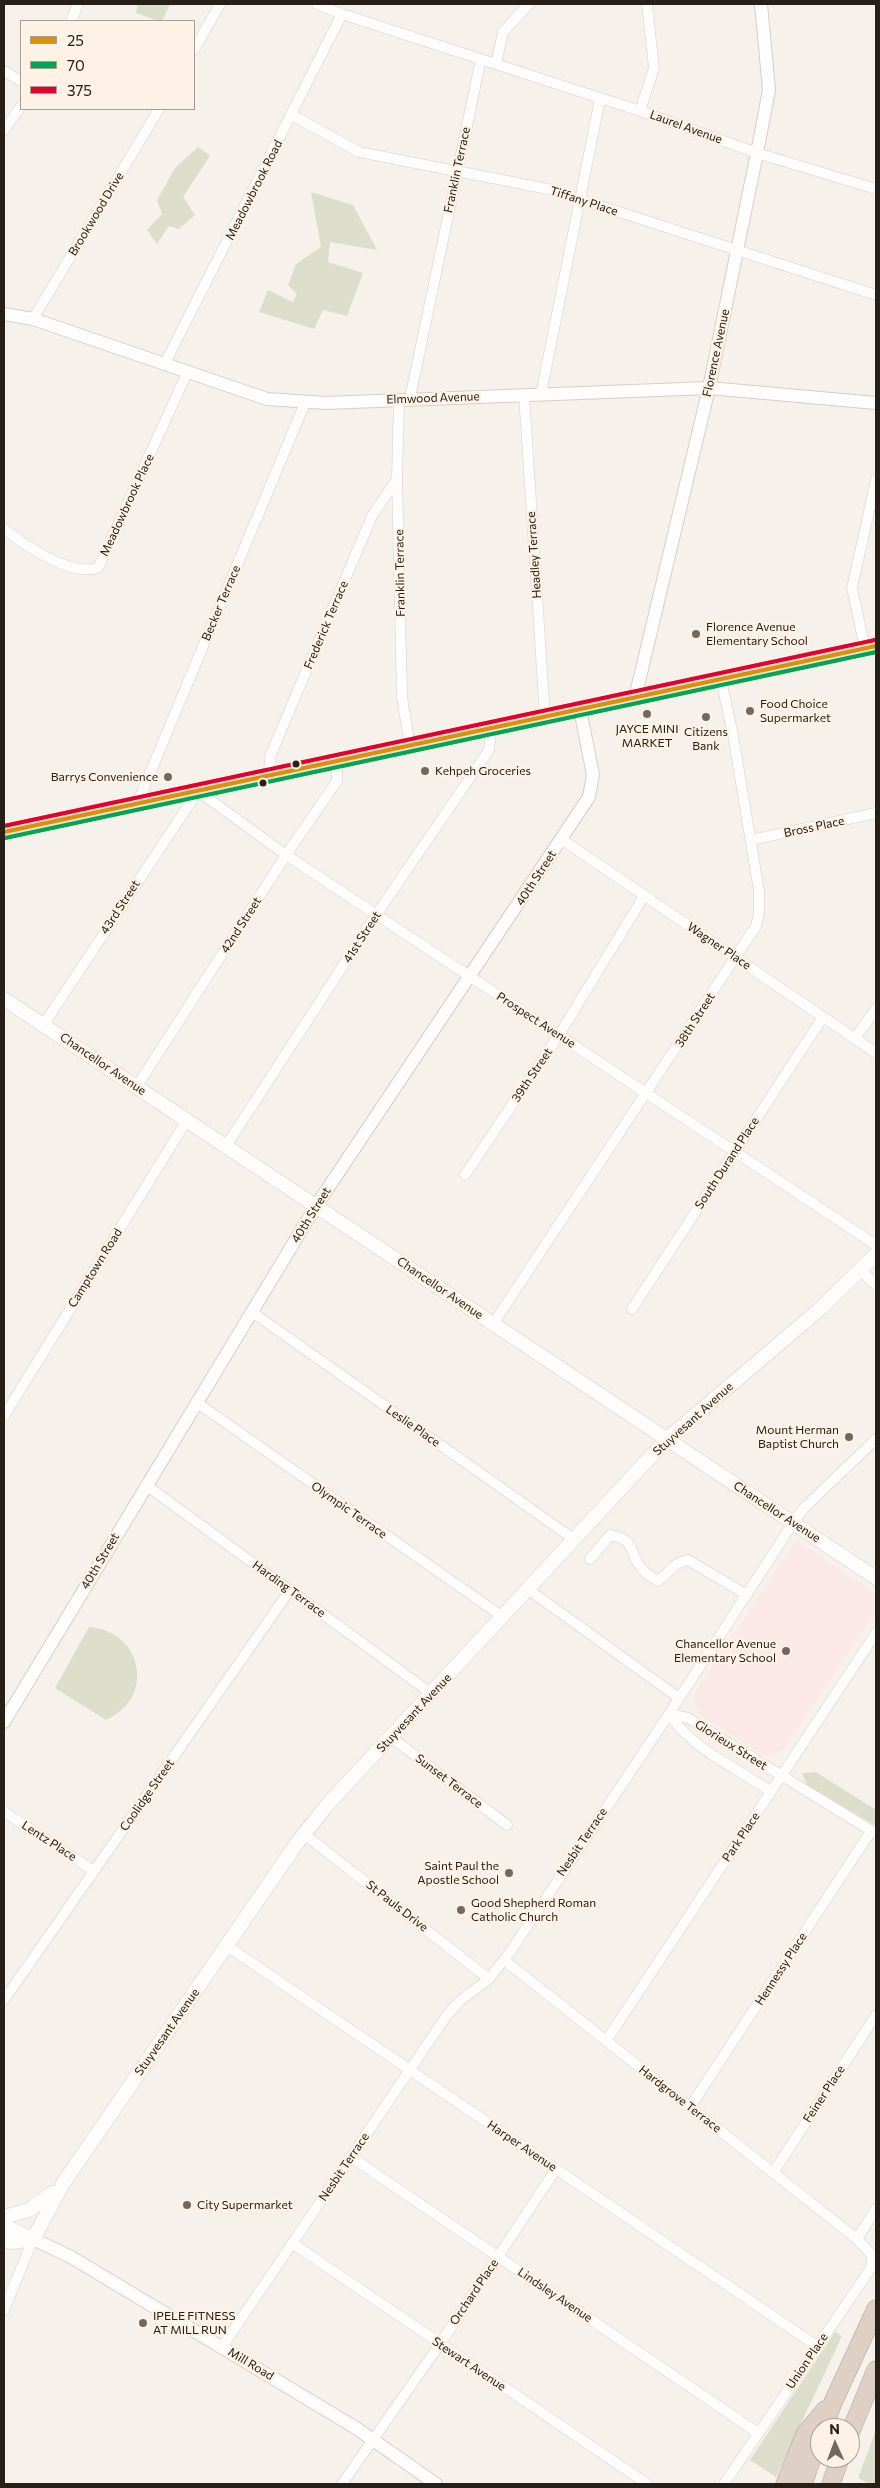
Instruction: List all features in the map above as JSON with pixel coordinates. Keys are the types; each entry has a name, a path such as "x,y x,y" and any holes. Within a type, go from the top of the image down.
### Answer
{"highway":[{"path":"827,2418 876,2309"},
{"path":"856,2418 876,2370"},
{"path":"785,2484 804,2434 834,2400"},
{"path":"803,2484 810,2464"},
{"path":"831,2484 837,2468"},
{"path":"836,2484 839,2468"}],"main road":[{"path":"4,832 870,647"},
{"name":"Chancellor Avenue","path":"4,999 876,1578"},
{"name":"Stuyvesant Avenue","path":"33,2239 64,2182 304,1834 667,1440 820,1309 876,1254"},
{"path":"4,2217 21,2214 37,2206 64,2182"},
{"path":"4,2226 33,2239"},
{"path":"4,2241 13,2242 33,2239"}],"street":[{"path":"71,20 78,4"},
{"path":"195,48 220,4"},
{"path":"317,4 342,14 481,59"},
{"path":"496,64 503,32 529,4"},
{"path":"640,111 654,68 648,4"},
{"name":"Florence Avenue","path":"635,698 709,388 769,90 761,4"},
{"name":"Meadowbrook Road","path":"164,365 342,14"},
{"name":"Laurel Avenue","path":"481,59 640,111 757,153 876,189"},
{"name":"Franklin Terrace","path":"410,746 402,697 397,479 405,399 481,59"},
{"path":"4,71 20,80"},
{"path":"541,394 600,99"},
{"path":"4,130 20,107"},
{"name":"Brookwood Drive","path":"33,319 158,110"},
{"name":"Tiffany Place","path":"292,115 359,152 548,189 876,295"},
{"name":"Elmwood Avenue","path":"4,314 33,319 267,399 305,403 709,388 876,403"},
{"name":"Meadowbrook Place","path":"4,529 23,543 64,565 79,570 98,568 187,373"},
{"name":"Headley Terrace","path":"524,394 545,717"},
{"name":"Becker Terrace","path":"137,804 305,403"},
{"name":"Frederick Terrace","path":"268,776 271,754 372,516 397,479"},
{"path":"870,647 852,588 876,480"},
{"name":"38th Street","path":"493,1324 756,926 760,891 732,726 721,679"},
{"name":"40th Street","path":"4,1722 316,1206 471,977 589,797 593,775 580,709"},
{"name":"41st Street","path":"226,1146 376,915 489,750 491,728"},
{"name":"42nd Street","path":"137,1086 286,855 337,781 337,761"},
{"name":"Prospect Avenue","path":"198,791 286,855 876,1245"},
{"name":"43rd Street","path":"44,1024 198,791"},
{"name":"Bross Place","path":"751,840 876,813"},
{"name":"Wagner Place","path":"562,839 876,1053"},
{"name":"39th Street","path":"465,1175 559,1035 644,896"},
{"path":"854,1038 876,1009"},
{"name":"South Durand Place","path":"632,1309 823,1016"},
{"name":"Camptown Road","path":"4,1416 187,1120"},
{"path":"860,1270 876,1285"},
{"name":"Leslie Place","path":"252,1312 574,1540"},
{"name":"Olympic Terrace","path":"196,1402 503,1617"},
{"name":"Nesbit Terrace","path":"222,2347 453,2007 489,1978 504,1960 747,1595 792,1522 804,1508 876,1439"},
{"name":"Harding Terrace","path":"146,1485 432,1694"},
{"path":"590,1559 610,1534 617,1536 632,1547 639,1566 658,1581 672,1567 681,1561 688,1560 747,1595"},
{"name":"Coolidge Street","path":"4,2000 290,1590"},
{"path":"529,1590 678,1698"},
{"name":"Park Place","path":"606,2040 876,1633"},
{"name":"Glorieux Street","path":"668,1714 688,1718 874,1832"},
{"name":"Glorieux Street","path":"668,1714 682,1733 712,1755 771,1792"},
{"name":"Sunset Terrace","path":"392,1738 507,1825"},
{"name":"Lentz Place","path":"4,1812 94,1871"},
{"name":"Hennessy Place","path":"690,2107 874,1832"},
{"name":"St Pauls Drive","path":"304,1834 489,1978"},
{"name":"Harper Avenue","path":"226,1946 817,2346"},
{"name":"Hardgrove Terrace","path":"504,1960 856,2239"},
{"name":"Feiner Place","path":"773,2173 876,2015"},
{"name":"Lindsley Avenue","path":"351,2157 758,2433"},
{"name":"Orchard Place","path":"342,2484 440,2344 556,2169"},
{"path":"856,2239 876,2209"},
{"path":"4,2310 33,2239"},
{"name":"Mill Road","path":"33,2239 71,2257 222,2347 374,2440 436,2484"},
{"name":"Union Place","path":"724,2484 872,2264 870,2251 856,2239"},
{"name":"Stewart Avenue","path":"292,2244 647,2484"}],"shaded area":[{"name":"Chancellor Avenue Elementary School","path":"796,1540 876,1594 876,1612 785,1748 776,1754 763,1755 700,1715 695,1705 694,1694"}],"green space":[{"path":"138,4 170,4 162,20 156,20 136,13"},
{"path":"198,147 210,156 183,197 195,215 179,229 169,226 157,244 147,230 162,214 157,200 175,168"},
{"path":"311,192 353,205 377,250 330,242 328,262 363,273 347,316 323,310 314,329 259,312 268,290 293,302 297,294 288,285 296,264 321,247"},
{"path":"89,1627 107,1631 121,1640 131,1652 136,1667 137,1682 132,1697 122,1710 106,1720 55,1688"},
{"path":"816,1772 876,1810 876,1826 807,1785 802,1773"},
{"path":"835,2332 842,2336 776,2477 750,2460"},
{"path":"876,2430 876,2484 869,2484 858,2478"}],"transit line":[{"name":"375","path":"4,826 875,640"},
{"name":"25","path":"4,832 876,646"},
{"name":"70","path":"5,838 876,652"}],"place":[{"name":"Florence Avenue Elementary School","path":"696,634"},
{"name":"Food Choice Supermarket","path":"750,711"},
{"name":"JAYCE MINI MARKET","path":"647,714"},
{"name":"Citizens Bank","path":"706,717"},
{"name":"Kehpeh Groceries","path":"425,771"},
{"name":"Barrys Convenience","path":"168,777"},
{"name":"Mount Herman Baptist Church","path":"849,1437"},
{"name":"Chancellor Avenue Elementary School","path":"786,1651"},
{"name":"Saint Paul the Apostle School","path":"509,1873"},
{"name":"Good Shepherd Roman Catholic Church","path":"461,1910"},
{"name":"City Supermarket","path":"187,2205"},
{"name":"IPELE FITNESS AT MILL RUN","path":"143,2323"}]}
